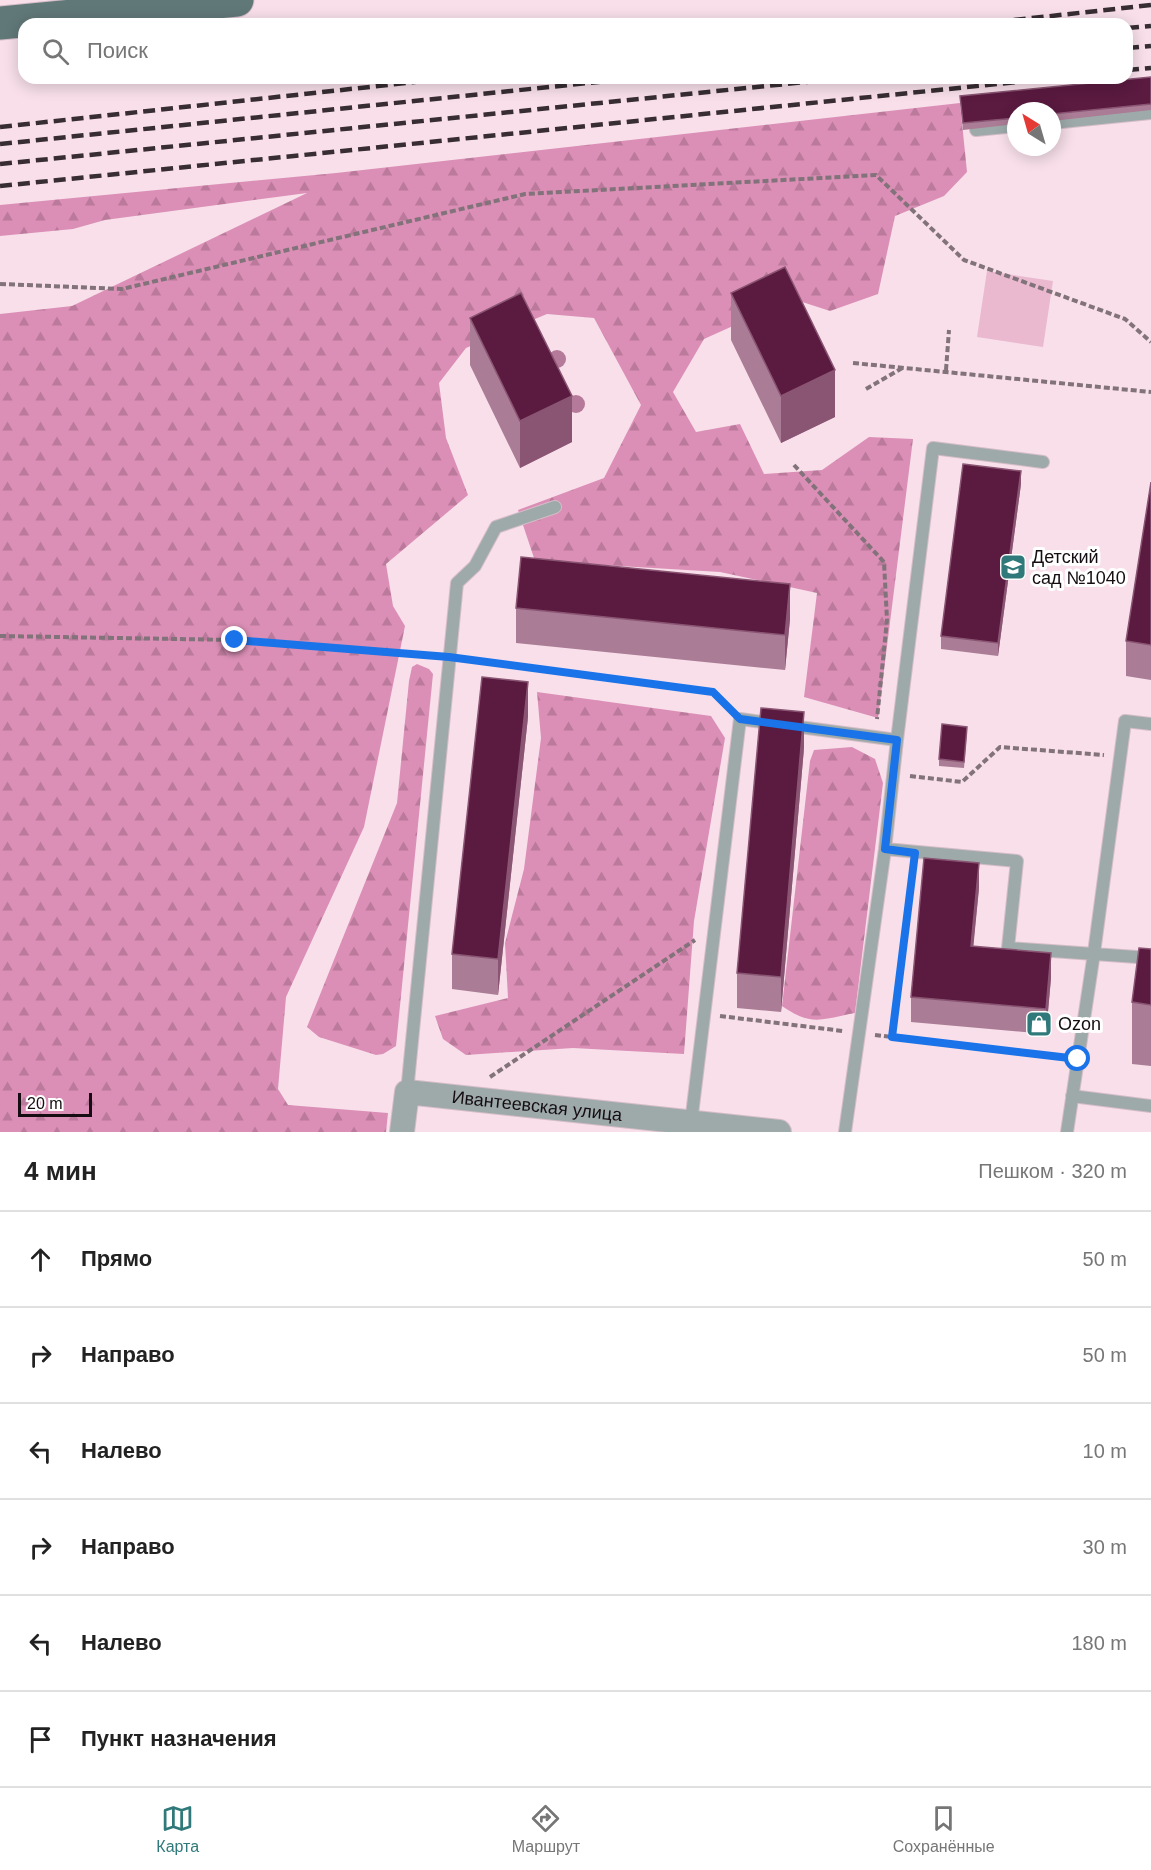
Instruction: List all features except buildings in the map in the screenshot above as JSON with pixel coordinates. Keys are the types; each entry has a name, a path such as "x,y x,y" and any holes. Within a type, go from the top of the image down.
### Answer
{"main road":[{"path":"52,18 237,0"},
{"path":"0,23 18,21"}],"street":[{"name":"Ивантеевская улица","path":"407,1092 655,1125 691,1123 779,1132"},
{"path":"402,1132 407,1092"}],"lane":[{"path":"1061,122 1151,113"},
{"path":"976,130 1007,127"},
{"path":"845,1132 885,849 933,448 1043,462"},
{"path":"407,1092 458,583 475,566 496,527 555,507"},
{"path":"691,1123 740,719 897,740"},
{"path":"1067,1132 1125,721 1151,724"},
{"path":"885,849 1017,861 1008,948 1151,958"},
{"path":"1072,1096 1151,1106"}],"path":[{"path":"0,284 122,289 525,194 876,175 964,260 1125,319 1151,342"},
{"path":"946,370 949,330"},
{"path":"853,363 946,370 1151,392"},
{"path":"866,389 904,367"},
{"path":"794,465 884,562 887,620 875,738"},
{"path":"0,636 235,640 449,657 713,692 740,719"},
{"path":"893,775 962,782 1000,747 1120,756"},
{"path":"892,1037 915,853"},
{"path":"490,1077 715,926"},
{"path":"704,1014 1078,1059"}],"shaded area":[{"path":"987,271 1053,281 1043,347 977,337"}],"green space":[{"path":"960,103 967,172 944,196 895,216 878,294 830,311 793,299 704,339 673,392 696,432 740,424 764,474 822,470 869,437 913,439 878,718 804,697 817,593 720,572 535,561 518,510 604,478 641,405 594,318 547,314 466,348 439,383 446,438 468,495 386,564 393,606 405,626 364,827 286,997 278,1089 288,1105 388,1113 386,1132 0,1132 0,314 72,306 307,193 105,220 73,229 0,236 0,205 336,173"},
{"path":"417,664 429,669 433,674 396,1046 383,1054 376,1055 319,1037 307,1027 397,803 409,681 412,667"},
{"path":"537,692 711,716 725,738 694,921 684,1054 573,1048 466,1055 443,1039 435,1016 508,998 505,943 524,869 541,738"},
{"path":"852,747 875,759 883,783 855,1013 817,1020 801,1017 782,1006 810,761 814,750"}],"railway":[{"path":"1033,18 1151,5"},
{"path":"1133,28 1151,26"},
{"path":"1133,48 1151,46"},
{"path":"1133,70 1151,68"},
{"path":"0,127 397,84"},
{"path":"0,144 578,84"},
{"path":"0,164 786,84"},
{"path":"0,186 997,84"}],"place":[{"name":"Детский сад №1040","path":"1013,567"},
{"name":"Ozon","path":"1039,1024"}],"route":[{"path":"235,640 449,657 713,692 740,719 897,740 885,849 915,853 892,1037 1078,1059"}]}
